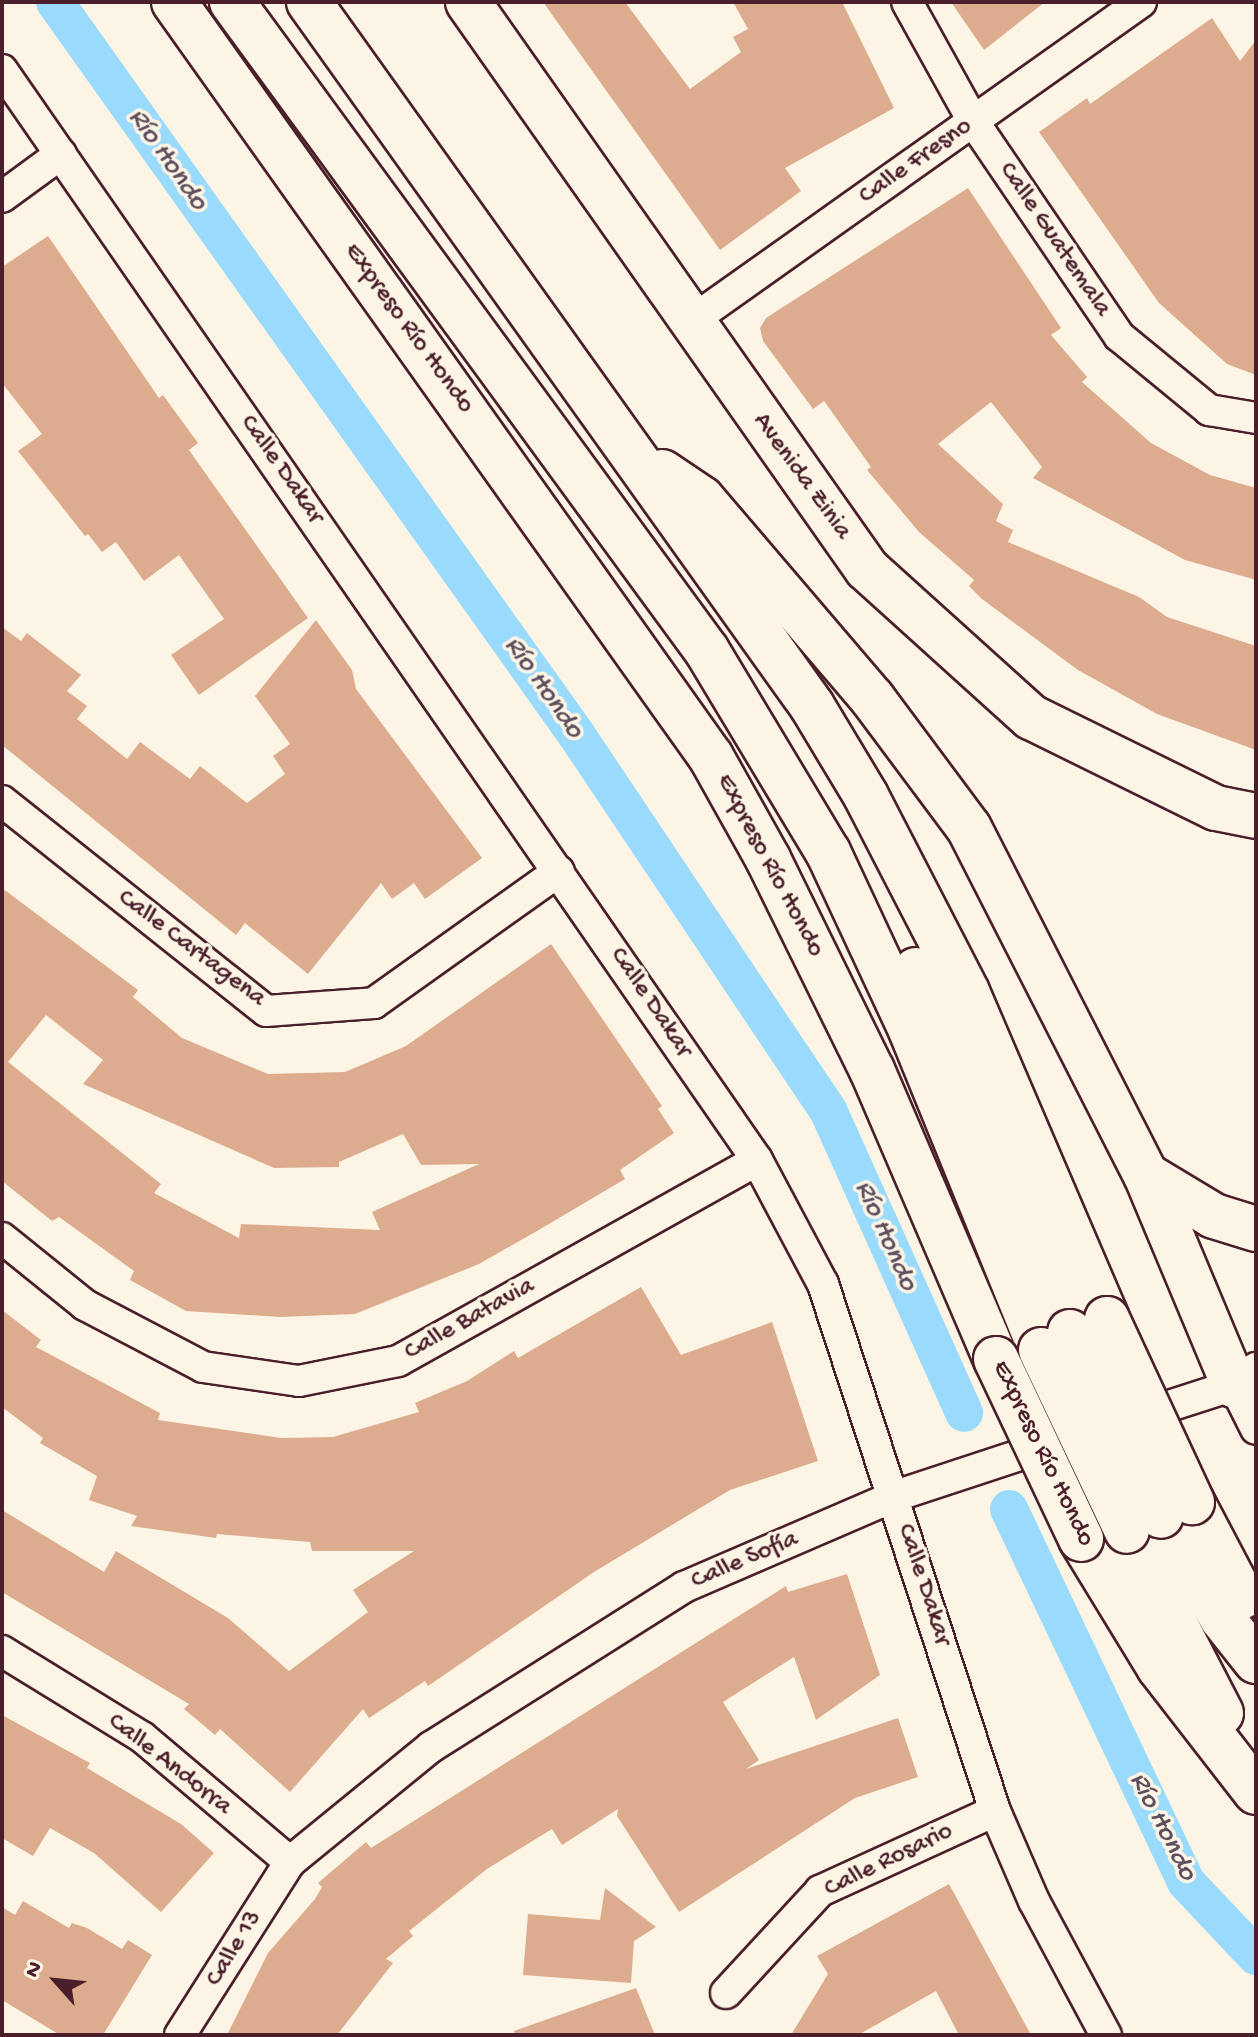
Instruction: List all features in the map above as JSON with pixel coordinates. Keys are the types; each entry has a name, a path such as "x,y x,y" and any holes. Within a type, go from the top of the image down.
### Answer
{"main road":[{"name":"Expreso Río Hondo","path":"174,2 711,757 768,859 866,1057 996,1359 1081,1539 1159,1667 1256,1792"},
{"path":"232,2 707,651 828,852 911,1030 1073,1334 1160,1516 1209,1694 1256,1771"},
{"path":"265,2 743,651 831,800 927,992 1073,1334 1160,1516 1222,1618 1256,1661"},
{"path":"309,2 812,706 866,796 967,992 1073,1334"},
{"name":"Avenida Zinia","path":"468,2 690,322 867,569 1031,717 1216,808 1256,816"},
{"path":"631,451 702,499 931,773 984,855 1245,1376"},
{"path":"1146,1175 1214,1216 1256,1229"},
{"path":"1160,1516 1256,1624"}],"street":[{"name":"Calle Guatemala","path":"907,2 973,121 1119,336 1209,410 1256,418"},
{"name":"Calle Fresno","path":"690,322 1141,2"},
{"name":"Calle Dakar","path":"2,70 757,1160 823,1284 895,1496 995,1811 1034,1901 1106,2035"},
{"path":"2,197 61,154"},
{"name":"Calle Cartagena","path":"2,801 266,1011 374,1003 559,871"},
{"name":"Calle Batavia","path":"2,1238 85,1305 203,1367 299,1381 398,1361 757,1160"},
{"path":"1245,1376 1256,1429"},
{"name":"Calle Sofía","path":"290,1862 431,1747 684,1587 895,1496 1245,1376"},
{"name":"Calle Andorra","path":"2,1651 142,1737 290,1862"},
{"name":"Calle Rosario","path":"726,1993 820,1891 995,1811"},
{"name":"Calle 13","path":"180,2035 290,1862"}],"building":[{"path":"543,2 625,2 690,89 741,52 733,37 748,29 733,2 842,2 894,108 785,168 801,191 720,250"},
{"path":"951,2 1045,2 984,50"},
{"path":"1212,18 1240,61 1256,40 1256,375 1227,364 1159,303 1039,132 1087,98 1090,104"},
{"path":"968,188 1061,328 1051,335 1087,377 1082,382 1151,443 1210,475 1256,488 1256,580 1185,560 1033,478 1042,467 991,402 938,444 1003,504 996,521 1013,530 1008,542 1139,597 1167,617 1256,646 1256,750 1157,714 1078,670 982,599 969,586 974,580 919,532 867,470 871,467 824,401 813,409 763,341 760,328 766,318"},
{"path":"48,236 159,398 163,395 198,443 189,450 308,618 199,695 171,655 224,619 179,555 144,581 116,542 102,552 88,534 85,536 18,451 42,434 2,383 2,267"},
{"path":"316,620 352,670 356,689 482,858 425,899 414,883 392,899 381,883 308,974 245,923 236,935 2,745 2,627 21,641 27,633 81,675 67,691 87,706 77,719 127,759 140,742 190,779 200,766 247,803 285,774 273,756 290,744 255,696"},
{"path":"2,888 138,990 133,997 182,1038 268,1074 345,1072 406,1046 551,944 662,1106 658,1109 674,1133 620,1170 625,1179 479,1264 355,1314 280,1317 186,1311 130,1280 134,1271 59,1217 52,1221 2,1181","holes":["46,1015 103,1060 83,1084 274,1168 339,1167 339,1162 403,1134 421,1165 479,1164 372,1212 380,1230 241,1224 239,1238 154,1193 161,1184 8,1062"]},
{"path":"641,1287 681,1355 772,1322 818,1461 730,1490 594,1572 428,1686 425,1681 369,1718 363,1709 290,1792 220,1729 215,1735 184,1709 189,1704 2,1592 2,1510 104,1572 116,1551 228,1618 289,1671 368,1612 353,1590 414,1551 312,1551 310,1542 217,1534 216,1538 131,1526 137,1516 89,1500 97,1476 40,1443 43,1438 2,1407 2,1310 41,1340 36,1347 160,1413 158,1420 281,1438 333,1437 419,1412 415,1403 467,1381 514,1351 518,1358"},
{"path":"847,1574 880,1675 816,1720 794,1657 723,1702 759,1760 746,1769 898,1718 918,1777 855,1798 679,1912 617,1816 618,1809 562,1845 552,1829 487,1869 409,1931 413,1936 386,1959 393,1963 337,2035 227,2035 268,1953 315,1899 322,1887 318,1883 366,1842 371,1848 786,1586 788,1592"},
{"path":"2,1715 90,1763 87,1768 181,1824 214,1853 161,1912 94,1853 50,1828 33,1856 2,1838"},
{"path":"949,1884 1031,2035 959,2035 936,1991 858,2035 791,2035 828,1974 817,1956"},
{"path":"605,1888 656,1927 634,1941 631,1983 523,1975 528,1914 600,1920"},
{"path":"23,1901 69,1928 72,1923 87,1928 122,1949 128,1940 152,1955 103,2035 60,2035 2,2000 2,1907 15,1915"},
{"path":"636,1988 655,2035 515,2035 514,2031"}],"waterway":[{"name":"Río Hondo","path":"55,2 576,734 828,1110 964,1413"},
{"name":"Río Hondo","path":"1009,1509 1186,1882 1256,1956"}]}
